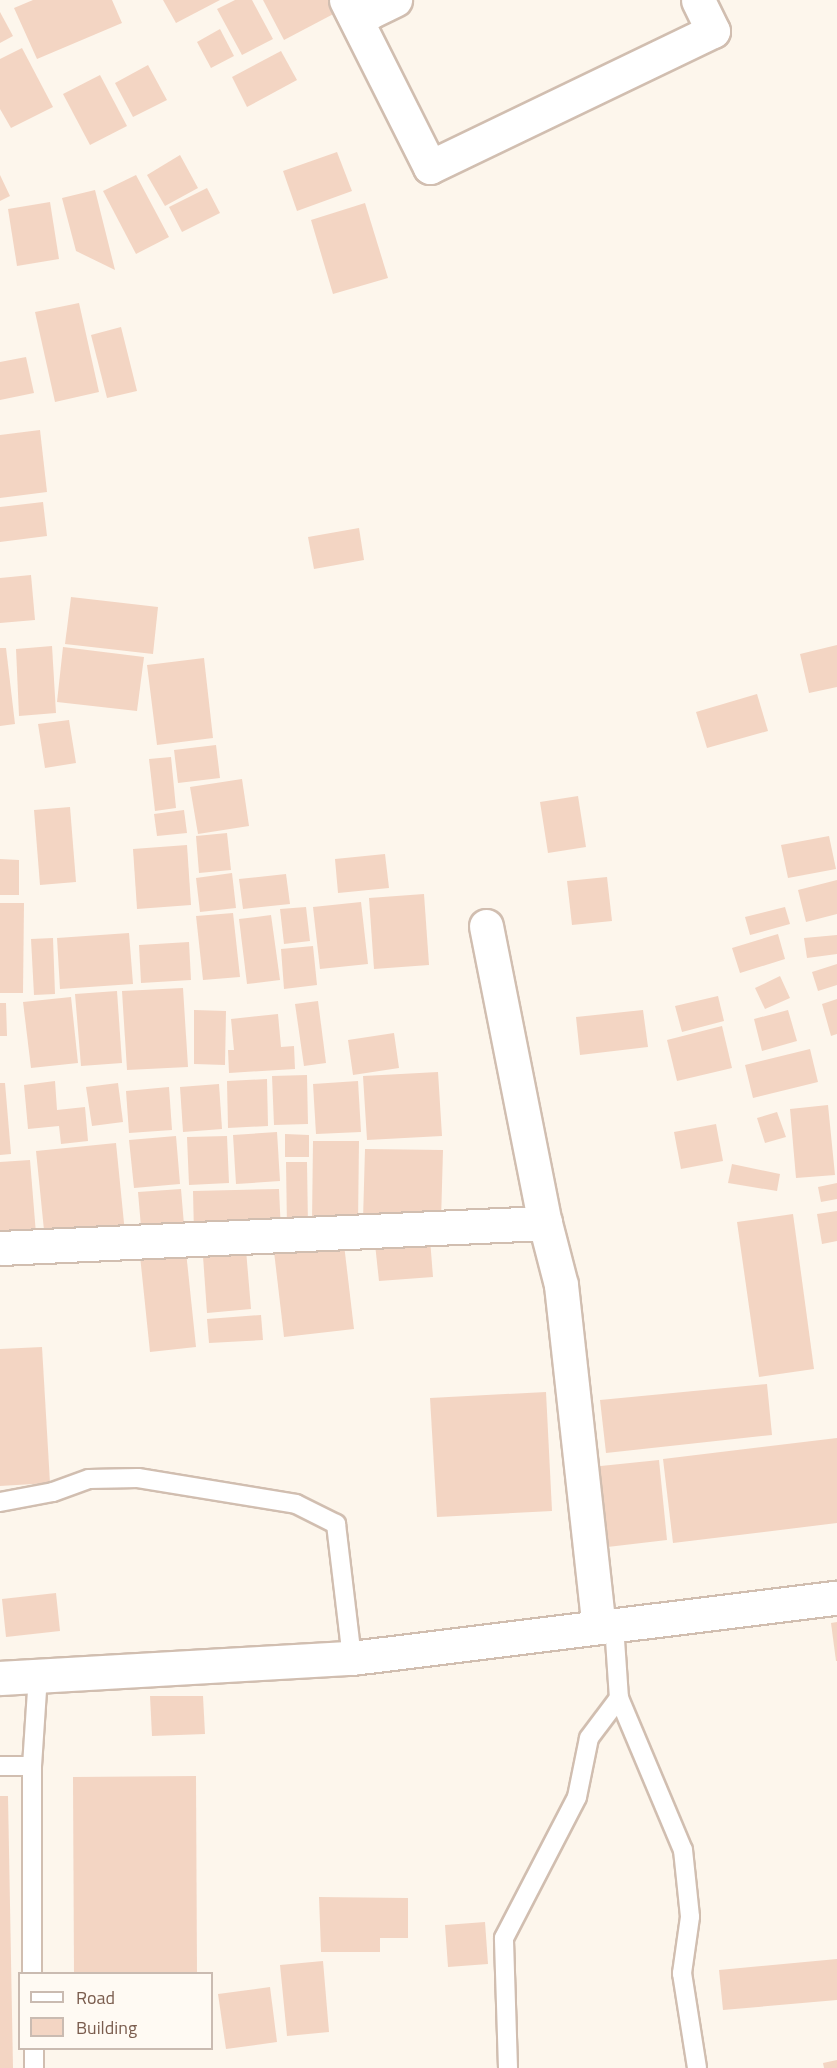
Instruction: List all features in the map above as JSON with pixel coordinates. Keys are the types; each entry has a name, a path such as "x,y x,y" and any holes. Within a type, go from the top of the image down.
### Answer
{"street":[{"path":"349,5 370,12 395,0"},
{"path":"349,5 430,167 713,31 698,0"},
{"path":"486,926 545,1223 561,1285 607,1626"},
{"path":"0,1248 545,1223"},
{"path":"0,1678 352,1658 837,1598"}],"lane":[{"path":"0,1502 53,1492 90,1479 138,1478 296,1504 336,1524 352,1658"},
{"path":"607,1626 619,1698 683,1850 690,1917 682,1973 697,2068"},
{"path":"32,1972 33,1766 38,1676"},
{"path":"508,2068 504,1938 577,1797 589,1738 619,1698"},
{"path":"0,1766 33,1766"},
{"path":"33,2050 34,2068"}],"building":[{"path":"33,0 112,0 122,23 37,59 14,8"},
{"path":"163,0 220,0 176,23"},
{"path":"235,0 252,0 273,39 242,55 217,9"},
{"path":"263,0 335,0 341,10 284,40"},
{"path":"0,12 13,36 0,43"},
{"path":"220,29 234,56 211,68 197,42"},
{"path":"22,48 53,107 11,128 0,109 0,59"},
{"path":"281,51 297,80 247,107 232,77"},
{"path":"148,65 167,100 133,117 115,83"},
{"path":"100,75 127,126 90,145 63,94"},
{"path":"337,152 352,191 297,211 283,171"},
{"path":"180,155 198,188 165,206 147,175"},
{"path":"0,175 10,196 0,201"},
{"path":"136,175 169,237 136,254 103,191"},
{"path":"207,188 220,213 182,232 169,207"},
{"path":"95,190 115,270 76,251 62,198"},
{"path":"50,202 59,259 17,266 8,209"},
{"path":"365,203 388,278 333,294 311,220"},
{"path":"79,303 99,392 55,402 35,312"},
{"path":"121,327 137,391 107,398 91,335"},
{"path":"26,357 34,393 0,400 0,362"},
{"path":"40,430 47,492 0,498 0,435"},
{"path":"43,502 47,536 0,542 0,507"},
{"path":"359,528 364,560 314,569 308,537"},
{"path":"31,575 35,620 0,623 0,578"},
{"path":"71,597 158,607 153,654 65,644"},
{"path":"837,645 837,687 809,693 800,654"},
{"path":"52,646 56,713 19,716 16,649"},
{"path":"63,647 144,657 137,711 57,702"},
{"path":"0,648 6,648 15,724 0,726"},
{"path":"204,658 213,738 157,745 147,665"},
{"path":"757,694 768,731 707,748 696,712"},
{"path":"69,720 76,763 45,768 38,724"},
{"path":"216,745 220,778 178,783 174,750"},
{"path":"171,757 176,808 155,811 149,759"},
{"path":"242,779 249,826 198,834 190,787"},
{"path":"578,796 586,847 548,853 540,802"},
{"path":"70,807 76,882 40,885 34,810"},
{"path":"184,810 187,833 157,836 154,814"},
{"path":"227,833 231,870 199,873 196,836"},
{"path":"829,836 836,869 788,878 781,845"},
{"path":"187,845 191,905 137,909 133,849"},
{"path":"385,854 389,888 338,893 335,859"},
{"path":"0,859 19,860 19,895 0,895"},
{"path":"232,873 236,908 200,912 196,878"},
{"path":"286,874 290,904 243,909 239,879"},
{"path":"607,877 612,921 572,925 567,881"},
{"path":"837,880 837,914 806,922 798,890"},
{"path":"424,894 429,965 374,969 369,898"},
{"path":"361,902 368,964 320,969 313,907"},
{"path":"0,903 24,903 23,993 0,993"},
{"path":"306,907 310,941 284,944 280,909"},
{"path":"785,907 790,924 750,935 745,917"},
{"path":"233,913 240,977 203,980 196,916"},
{"path":"271,915 280,980 247,984 239,919"},
{"path":"129,933 133,984 60,989 57,938"},
{"path":"778,934 785,959 740,973 732,948"},
{"path":"837,935 837,954 807,958 804,938"},
{"path":"53,938 55,994 34,995 31,939"},
{"path":"189,942 191,980 141,983 139,945"},
{"path":"313,946 317,985 284,989 281,949"},
{"path":"837,964 837,985 818,991 812,972"},
{"path":"780,976 790,998 765,1009 755,988"},
{"path":"183,988 188,1067 127,1070 122,991"},
{"path":"117,991 122,1063 81,1066 75,994"},
{"path":"718,996 724,1021 682,1032 675,1006"},
{"path":"71,997 78,1063 31,1068 23,1002"},
{"path":"837,999 837,1034 831,1036 822,1004"},
{"path":"318,1001 326,1063 304,1066 295,1004"},
{"path":"0,1003 6,1003 7,1036 0,1036"},
{"path":"194,1010 226,1011 225,1065 194,1064"},
{"path":"643,1010 648,1047 580,1055 576,1017"},
{"path":"788,1010 797,1041 762,1051 754,1019"},
{"path":"278,1014 281,1047 294,1046 295,1069 229,1073 228,1050 234,1050 231,1019"},
{"path":"722,1026 732,1068 677,1081 667,1040"},
{"path":"394,1033 399,1068 353,1075 348,1040"},
{"path":"810,1049 818,1082 753,1098 745,1065"},
{"path":"438,1072 442,1136 367,1140 363,1076"},
{"path":"307,1075 308,1124 274,1125 272,1076"},
{"path":"267,1079 268,1126 228,1128 227,1081"},
{"path":"55,1081 57,1110 85,1107 88,1141 61,1144 59,1126 28,1129 24,1085"},
{"path":"358,1081 361,1132 316,1134 313,1084"},
{"path":"0,1083 5,1083 11,1154 0,1155"},
{"path":"118,1083 123,1122 92,1126 86,1087"},
{"path":"219,1084 222,1129 183,1132 180,1087"},
{"path":"169,1087 172,1130 129,1133 126,1091"},
{"path":"828,1105 835,1175 796,1178 790,1109"},
{"path":"777,1112 786,1137 765,1143 757,1118"},
{"path":"716,1124 723,1161 681,1169 674,1132"},
{"path":"277,1132 280,1181 236,1184 233,1135"},
{"path":"285,1134 309,1135 309,1157 285,1157"},
{"path":"176,1136 180,1184 134,1188 129,1140"},
{"path":"227,1136 229,1183 189,1185 187,1137"},
{"path":"313,1141 359,1141 358,1223 312,1222"},
{"path":"116,1143 125,1233 45,1240 36,1151"},
{"path":"365,1149 443,1150 441,1221 363,1220"},
{"path":"30,1160 36,1234 0,1237 0,1162"},
{"path":"286,1162 307,1162 308,1227 287,1228"},
{"path":"732,1164 780,1174 777,1191 728,1183"},
{"path":"837,1183 837,1199 821,1202 818,1187"},
{"path":"181,1189 184,1225 141,1227 138,1192"},
{"path":"279,1189 281,1232 194,1234 193,1191"},
{"path":"837,1211 837,1241 822,1244 817,1214"},
{"path":"793,1214 814,1369 759,1377 737,1222"},
{"path":"343,1236 354,1329 284,1337 273,1243"},
{"path":"245,1238 251,1309 207,1313 202,1242"},
{"path":"430,1239 433,1277 379,1281 375,1244"},
{"path":"185,1242 196,1347 150,1352 139,1246"},
{"path":"261,1315 263,1340 209,1343 207,1319"},
{"path":"42,1347 50,1483 0,1486 0,1349"},
{"path":"767,1384 772,1435 606,1453 600,1400"},
{"path":"546,1392 552,1511 437,1517 430,1398"},
{"path":"837,1438 837,1523 673,1543 663,1459"},
{"path":"659,1460 667,1540 599,1548 591,1467"},
{"path":"56,1593 60,1631 6,1637 2,1599"},
{"path":"837,1622 837,1661 836,1661 831,1623"},
{"path":"150,1696 203,1696 205,1734 152,1736"},
{"path":"196,1776 197,1972 74,1972 73,1777"},
{"path":"0,1796 8,1796 13,2068 0,2068"},
{"path":"319,1897 408,1898 408,1938 380,1938 380,1952 321,1952"},
{"path":"485,1922 488,1964 448,1967 445,1925"},
{"path":"837,1959 837,2000 723,2010 719,1970"},
{"path":"323,1961 329,2032 287,2036 280,1965"},
{"path":"270,1987 277,2042 226,2049 218,1994"},
{"path":"837,2060 837,2068 824,2068 823,2063"}]}
